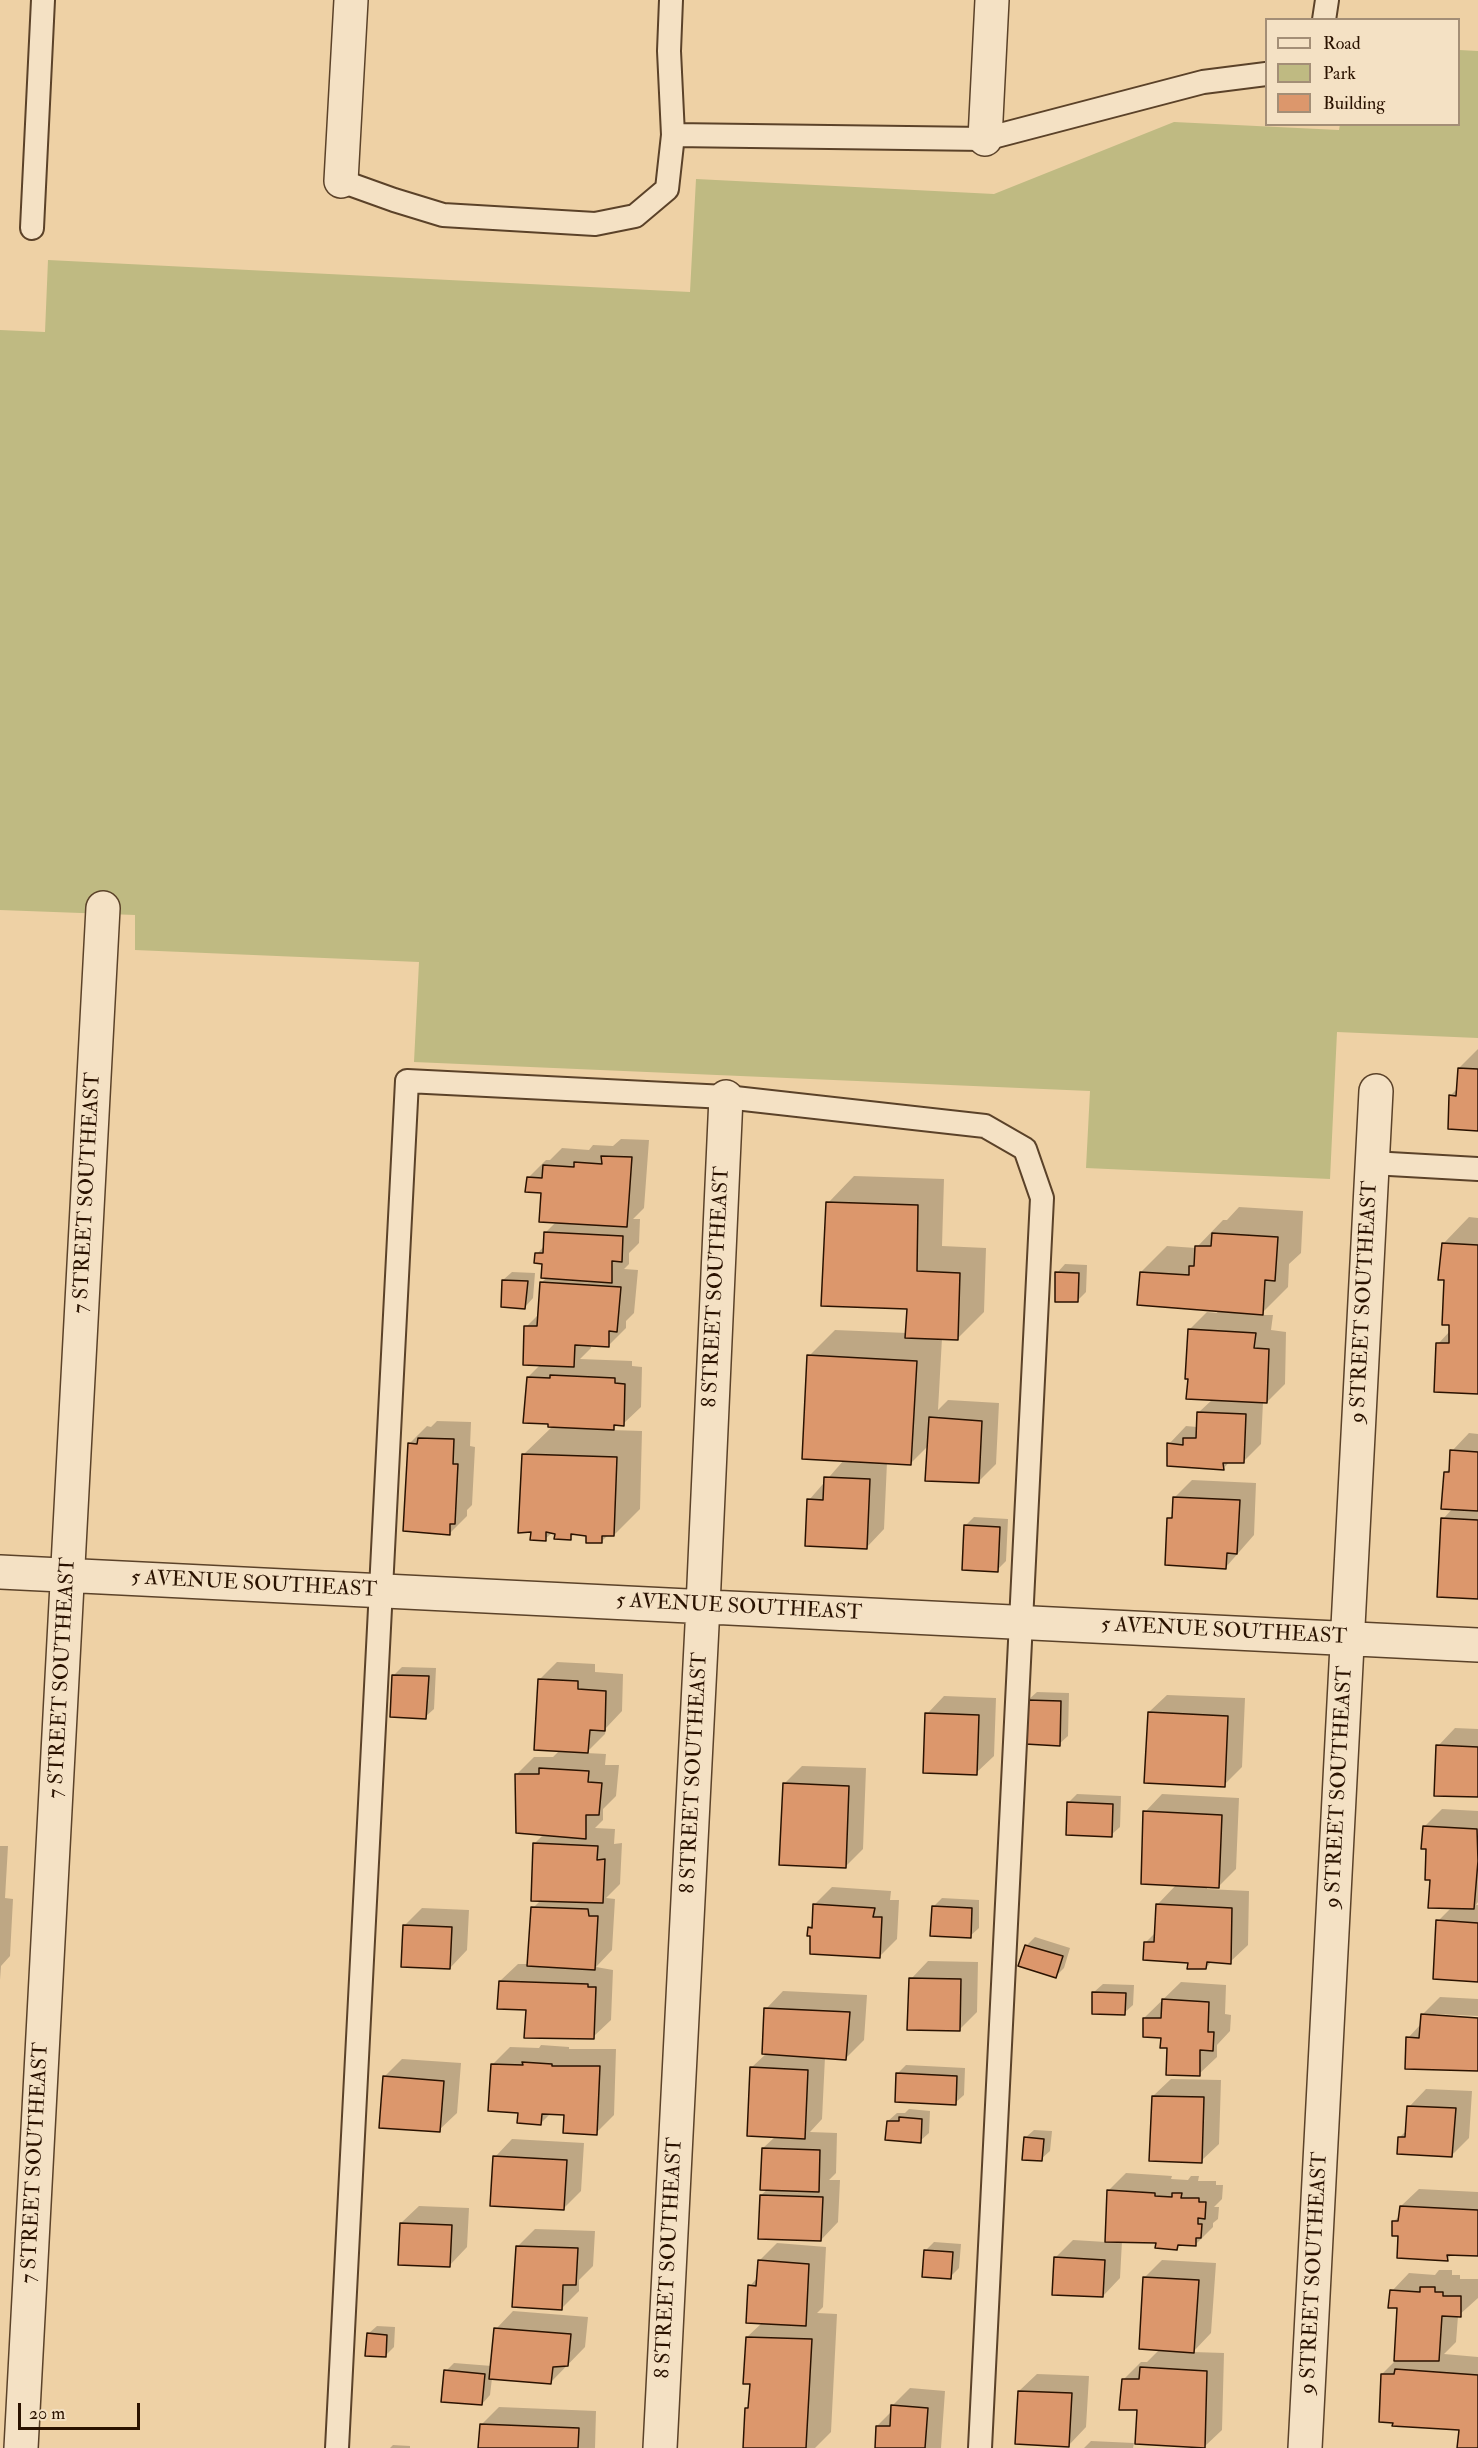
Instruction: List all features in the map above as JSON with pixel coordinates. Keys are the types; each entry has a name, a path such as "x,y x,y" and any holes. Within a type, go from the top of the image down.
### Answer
{"street":[{"path":"341,181 351,0"},
{"path":"985,139 992,0"},
{"name":"7 STREET SOUTHEAST","path":"21,2448 103,908"},
{"name":"9 STREET SOUTHEAST","path":"1305,2448 1376,1091"},
{"name":"8 STREET SOUTHEAST","path":"660,2448 703,1606 726,1097"},
{"name":"5 AVENUE SOUTHEAST","path":"0,1572 1478,1644"}],"lane":[{"path":"32,228 43,0"},
{"path":"341,181 443,215 595,224 635,216 667,189 673,135 669,51 671,0"},
{"path":"1324,18 1328,0"},
{"path":"673,135 985,139 1203,82 1265,74"},
{"path":"337,2448 407,1081 726,1097 985,1126 1026,1149 1042,1198 980,2448"},
{"path":"1372,1163 1478,1169"}],"green space":[{"path":"1460,50 1478,51 1478,1038 1337,1032 1330,1179 1086,1168 1090,1091 414,1062 419,962 135,950 135,915 0,910 0,330 45,332 48,260 690,292 696,179 994,194 1174,122 1339,130 1340,126 1460,126"}],"building":[{"path":"1458,1068 1478,1069 1478,1131 1448,1129 1449,1095 1456,1096"},
{"path":"601,1156 632,1157 627,1227 539,1222 541,1193 525,1192 527,1177 542,1178 543,1165 574,1167 574,1162 602,1164"},
{"path":"826,1202 918,1205 917,1271 960,1273 958,1340 905,1338 907,1309 821,1306"},
{"path":"544,1232 623,1236 622,1262 612,1261 612,1283 541,1278 542,1264 534,1263 535,1253 543,1253"},
{"path":"1212,1233 1278,1237 1275,1281 1265,1280 1263,1315 1137,1305 1140,1272 1189,1275 1189,1266 1194,1266 1195,1246 1211,1246"},
{"path":"1442,1243 1478,1245 1478,1394 1434,1392 1436,1343 1449,1343 1449,1325 1442,1325 1444,1280 1438,1280"},
{"path":"1055,1272 1079,1273 1078,1302 1055,1302"},
{"path":"502,1280 528,1281 525,1309 501,1307"},
{"path":"540,1282 621,1287 617,1332 609,1331 609,1347 575,1345 574,1367 523,1365 524,1326 537,1326"},
{"path":"1188,1329 1256,1333 1254,1348 1269,1349 1267,1403 1186,1399"},
{"path":"807,1355 917,1361 911,1465 802,1459"},
{"path":"550,1375 615,1378 615,1383 625,1384 624,1426 614,1425 614,1430 548,1427 548,1424 523,1423 527,1377 550,1378"},
{"path":"1197,1412 1246,1414 1244,1463 1223,1463 1224,1470 1167,1466 1167,1443 1183,1445 1183,1438 1196,1438"},
{"path":"929,1417 982,1421 979,1483 925,1481"},
{"path":"418,1438 454,1439 453,1464 458,1464 455,1524 450,1524 450,1535 403,1531 408,1443 417,1444"},
{"path":"1450,1450 1478,1452 1478,1511 1441,1509 1444,1472 1449,1472"},
{"path":"522,1454 617,1457 614,1536 602,1536 602,1543 586,1543 586,1536 571,1534 571,1540 554,1539 555,1534 546,1532 546,1541 530,1540 531,1532 518,1533"},
{"path":"824,1477 870,1479 867,1549 805,1546 807,1499 823,1500"},
{"path":"1173,1497 1240,1500 1237,1554 1227,1553 1226,1569 1165,1565 1167,1518 1172,1518"},
{"path":"1441,1518 1478,1520 1478,1599 1437,1597"},
{"path":"964,1525 1000,1527 998,1572 962,1570"},
{"path":"392,1675 429,1676 426,1719 390,1717"},
{"path":"538,1679 578,1681 578,1689 606,1691 605,1731 590,1730 588,1753 534,1750"},
{"path":"1027,1700 1061,1701 1060,1746 1025,1744"},
{"path":"1148,1712 1228,1716 1225,1787 1144,1783"},
{"path":"925,1713 979,1715 977,1775 923,1773"},
{"path":"1436,1745 1478,1747 1478,1797 1434,1796"},
{"path":"539,1768 589,1771 588,1782 602,1783 599,1815 586,1815 586,1839 516,1833 515,1774 539,1774"},
{"path":"783,1783 849,1786 846,1868 779,1865"},
{"path":"1067,1802 1113,1804 1112,1837 1066,1835"},
{"path":"1143,1811 1222,1815 1219,1888 1141,1884"},
{"path":"1423,1826 1477,1829 1478,1861 1474,1909 1428,1908 1430,1880 1425,1880 1426,1849 1421,1849"},
{"path":"533,1843 598,1846 597,1860 605,1859 603,1903 531,1901"},
{"path":"813,1904 875,1908 873,1917 882,1917 880,1958 810,1954 810,1936 807,1936 808,1927 812,1928"},
{"path":"1156,1904 1232,1908 1231,1964 1207,1962 1206,1969 1187,1969 1188,1963 1143,1960 1144,1942 1154,1942"},
{"path":"932,1906 972,1908 971,1938 930,1936"},
{"path":"531,1907 588,1909 589,1916 598,1916 595,1970 527,1966"},
{"path":"1436,1920 1478,1923 1478,1982 1433,1979"},
{"path":"403,1925 452,1927 450,1969 401,1967"},
{"path":"1025,1945 1063,1956 1056,1978 1018,1966"},
{"path":"909,1978 961,1979 960,2031 907,2030"},
{"path":"499,1981 588,1984 588,1987 596,1987 594,2039 524,2038 526,2010 497,2009"},
{"path":"1092,1992 1126,1993 1125,2015 1092,2014"},
{"path":"1162,1999 1209,2002 1208,2032 1214,2032 1213,2051 1200,2050 1200,2076 1166,2075 1167,2048 1160,2048 1161,2038 1143,2037 1143,2018 1161,2018"},
{"path":"764,2008 850,2012 846,2060 762,2054"},
{"path":"1421,2014 1478,2018 1478,2071 1405,2069 1406,2037 1419,2038"},
{"path":"522,2062 552,2064 552,2066 600,2066 597,2135 563,2133 564,2115 542,2114 541,2125 517,2123 518,2113 488,2111 491,2064 523,2065"},
{"path":"750,2067 808,2070 805,2139 747,2136"},
{"path":"896,2073 957,2076 956,2105 895,2102"},
{"path":"383,2076 444,2081 440,2132 379,2128"},
{"path":"1152,2096 1204,2097 1202,2163 1149,2161"},
{"path":"1407,2106 1456,2108 1452,2157 1397,2154 1398,2137 1405,2137"},
{"path":"899,2117 922,2119 921,2143 885,2140 887,2121 899,2121"},
{"path":"1024,2137 1044,2139 1042,2161 1022,2160"},
{"path":"762,2148 820,2150 819,2192 760,2190"},
{"path":"493,2156 567,2160 564,2210 490,2206"},
{"path":"1107,2190 1155,2193 1155,2196 1172,2197 1172,2193 1182,2193 1181,2198 1199,2198 1199,2202 1206,2202 1205,2219 1198,2218 1198,2224 1202,2224 1201,2238 1196,2238 1196,2246 1178,2245 1177,2250 1155,2248 1156,2243 1105,2242"},
{"path":"760,2195 823,2197 821,2241 758,2239"},
{"path":"1400,2206 1478,2210 1478,2256 1447,2255 1448,2261 1397,2258 1398,2236 1392,2236 1392,2221 1398,2221"},
{"path":"400,2223 452,2225 450,2267 398,2265"},
{"path":"516,2246 578,2248 576,2285 563,2285 562,2310 512,2307"},
{"path":"924,2250 953,2252 951,2279 922,2277"},
{"path":"1054,2257 1105,2260 1103,2297 1052,2295"},
{"path":"758,2260 809,2264 806,2326 746,2323 748,2285 756,2286"},
{"path":"1143,2277 1199,2280 1194,2353 1139,2349"},
{"path":"1420,2287 1435,2287 1435,2292 1443,2292 1443,2296 1461,2296 1461,2317 1442,2316 1439,2361 1394,2361 1397,2308 1388,2308 1390,2290 1420,2292"},
{"path":"494,2328 571,2334 568,2366 553,2367 551,2384 489,2379"},
{"path":"367,2333 387,2335 386,2357 365,2356"},
{"path":"746,2337 812,2339 806,2448 743,2448 745,2408 748,2408 750,2384 743,2384"},
{"path":"1140,2367 1207,2371 1205,2448 1135,2444 1137,2410 1119,2410 1122,2379 1139,2379"},
{"path":"1395,2369 1478,2375 1478,2448 1457,2448 1459,2430 1392,2426 1393,2423 1379,2422 1381,2374 1394,2374"},
{"path":"444,2370 485,2374 482,2405 441,2402"},
{"path":"1018,2391 1072,2393 1069,2447 1015,2444"},
{"path":"891,2405 928,2408 925,2448 875,2448 876,2426 890,2426"},
{"path":"480,2424 579,2428 578,2448 478,2448"}]}
